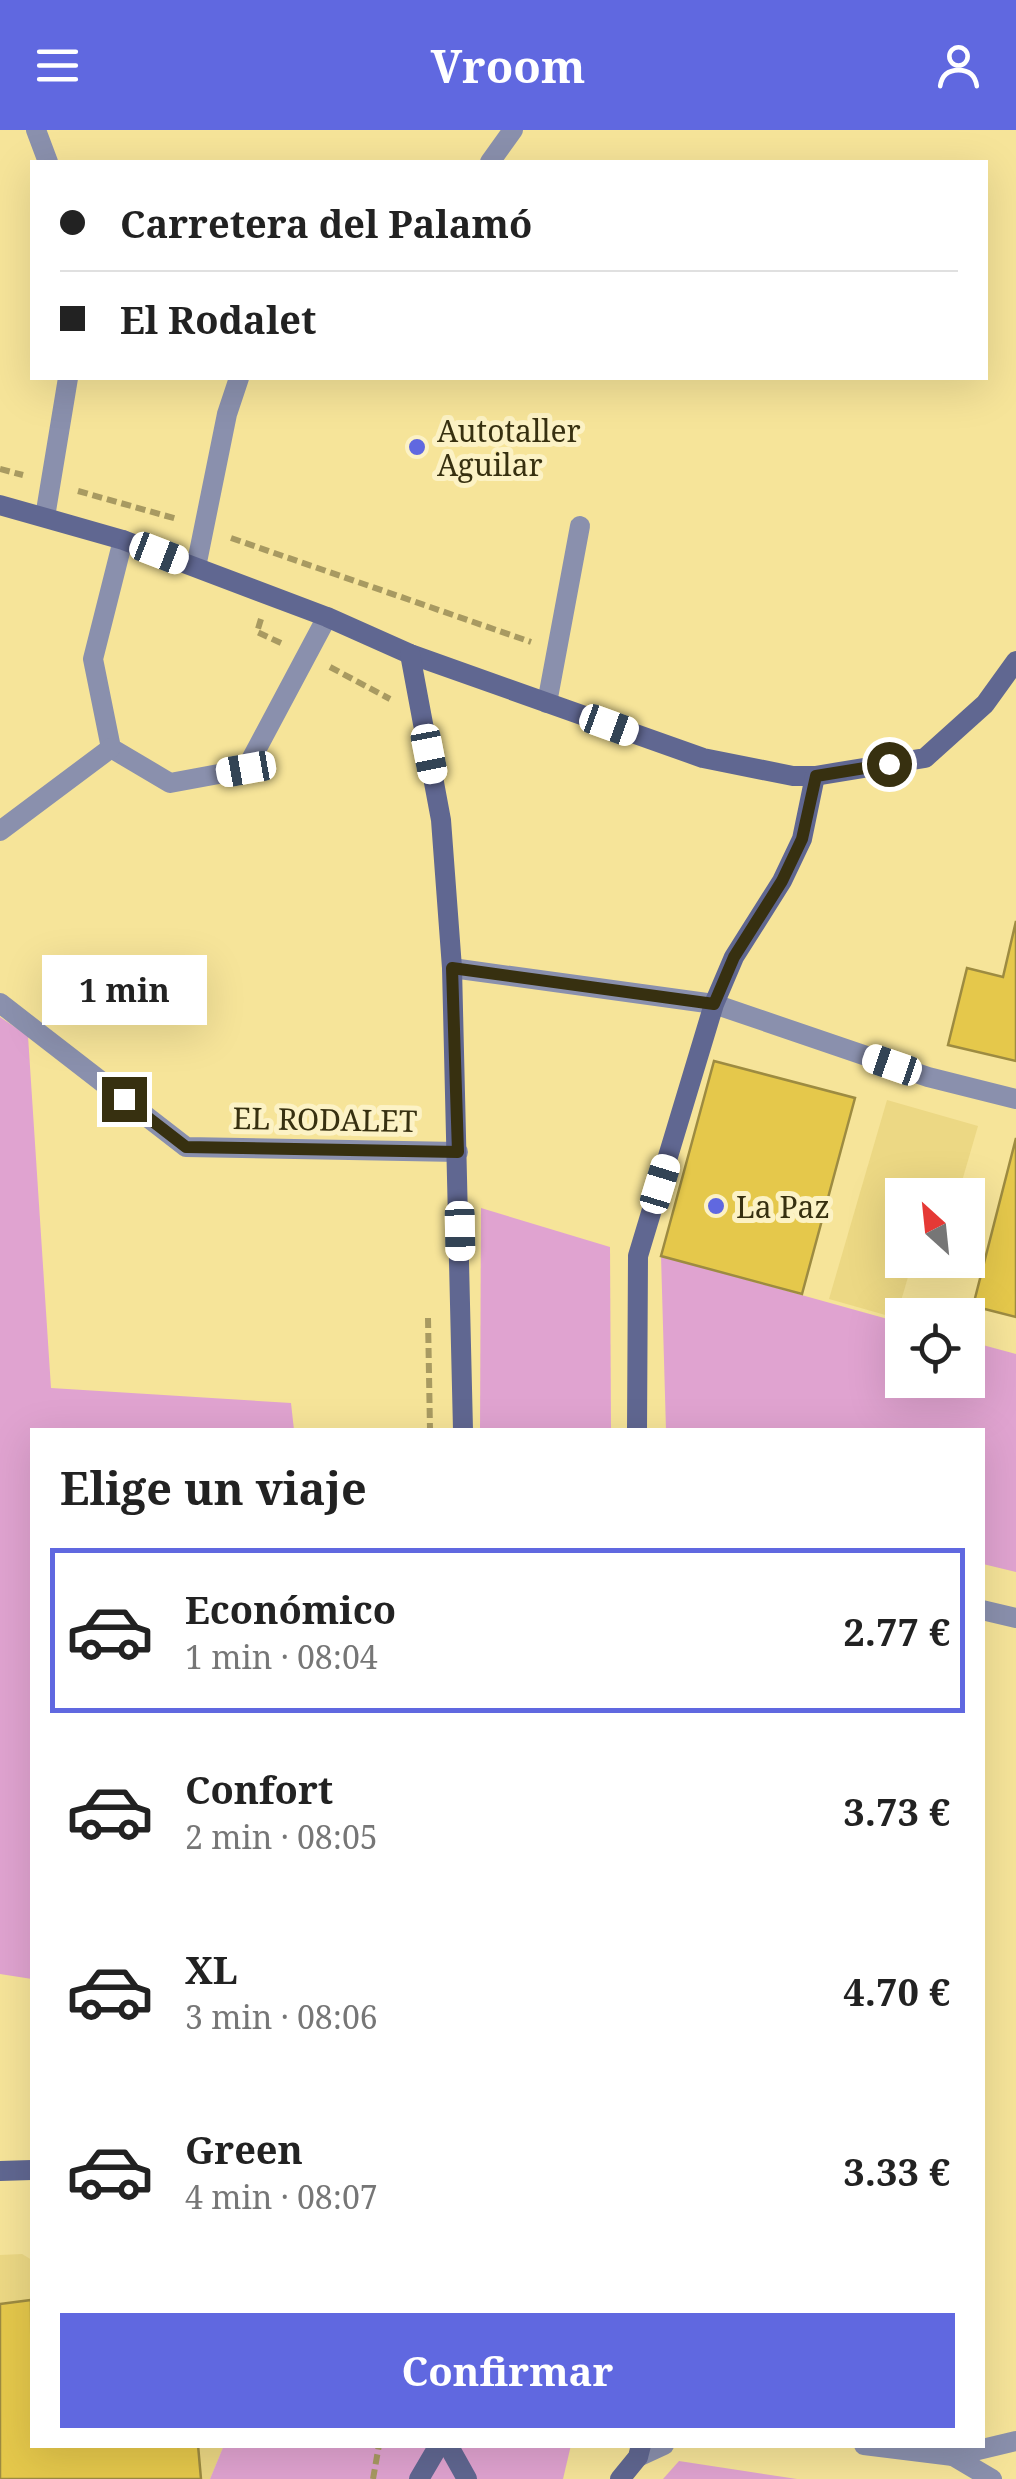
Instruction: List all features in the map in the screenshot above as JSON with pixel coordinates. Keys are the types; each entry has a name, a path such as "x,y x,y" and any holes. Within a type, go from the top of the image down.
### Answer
{"street":[{"path":"36,130 47,160"},
{"path":"491,160 513,130"},
{"path":"45,516 68,380"},
{"path":"196,567 237,380"},
{"path":"0,505 123,540 268,594 410,654 703,758 793,776 816,776 925,758 985,704 1016,662"},
{"path":"547,703 580,526"},
{"path":"123,540 94,659 111,748 170,783 246,769 327,618"},
{"path":"410,654 442,820 452,968 463,1428"},
{"path":"0,831 111,748"},
{"path":"637,1428 638,1256 714,1004 734,957 782,881 802,839 816,776"},
{"path":"452,968 714,1004 928,1078 1016,1099"},
{"name":"EL RODALET","path":"0,1003 186,1147 458,1152"},
{"path":"985,1611 1016,1618"},
{"path":"0,2171 30,2170"},
{"path":"888,2448 953,2456 1016,2441"},
{"path":"419,2479 438,2448"},
{"path":"450,2448 468,2479"},
{"path":"620,2479 640,2451"},
{"path":"953,2456 992,2479"}],"path":[{"path":"0,469 204,528 557,651"},
{"path":"286,558 268,594 257,632 392,700"},
{"path":"428,1313 430,1428"},
{"path":"373,2479 378,2448"}],"shaded area":[{"path":"0,1017 28,1036 51,1388 291,1403 294,1428 30,1428 30,1979 0,1974"},
{"path":"887,1100 978,1126 963,1178 885,1178 885,1278 908,1278 902,1298 885,1298 885,1315 829,1299"},
{"path":"481,1208 610,1247 611,1428 480,1428"},
{"path":"661,1256 885,1318 885,1398 985,1398 985,1346 1016,1354 1016,1572 985,1564 985,1428 666,1428"},
{"path":"22,2254 30,2259 30,2448 223,2448 210,2479 0,2479 0,2255"},
{"path":"223,2448 570,2448 563,2479 210,2479"},
{"path":"679,2461 797,2479 663,2479"}],"building":[{"path":"1016,921 1016,1061 948,1045 967,968 1003,977"},
{"path":"714,1061 855,1098 802,1294 661,1256"},
{"path":"1016,1138 1016,1317 985,1309 985,1298 975,1298 980,1278 985,1278 985,1259"},
{"path":"30,2300 30,2448 198,2448 201,2479 0,2479 0,2304"}],"place":[{"name":"Autotaller Aguilar","path":"417,447"},
{"name":"La Paz","path":"716,1206"}],"route":[{"path":"124,1099 186,1147 458,1152 452,968 714,1004 734,957 782,881 802,839 816,776 889,764"}]}
